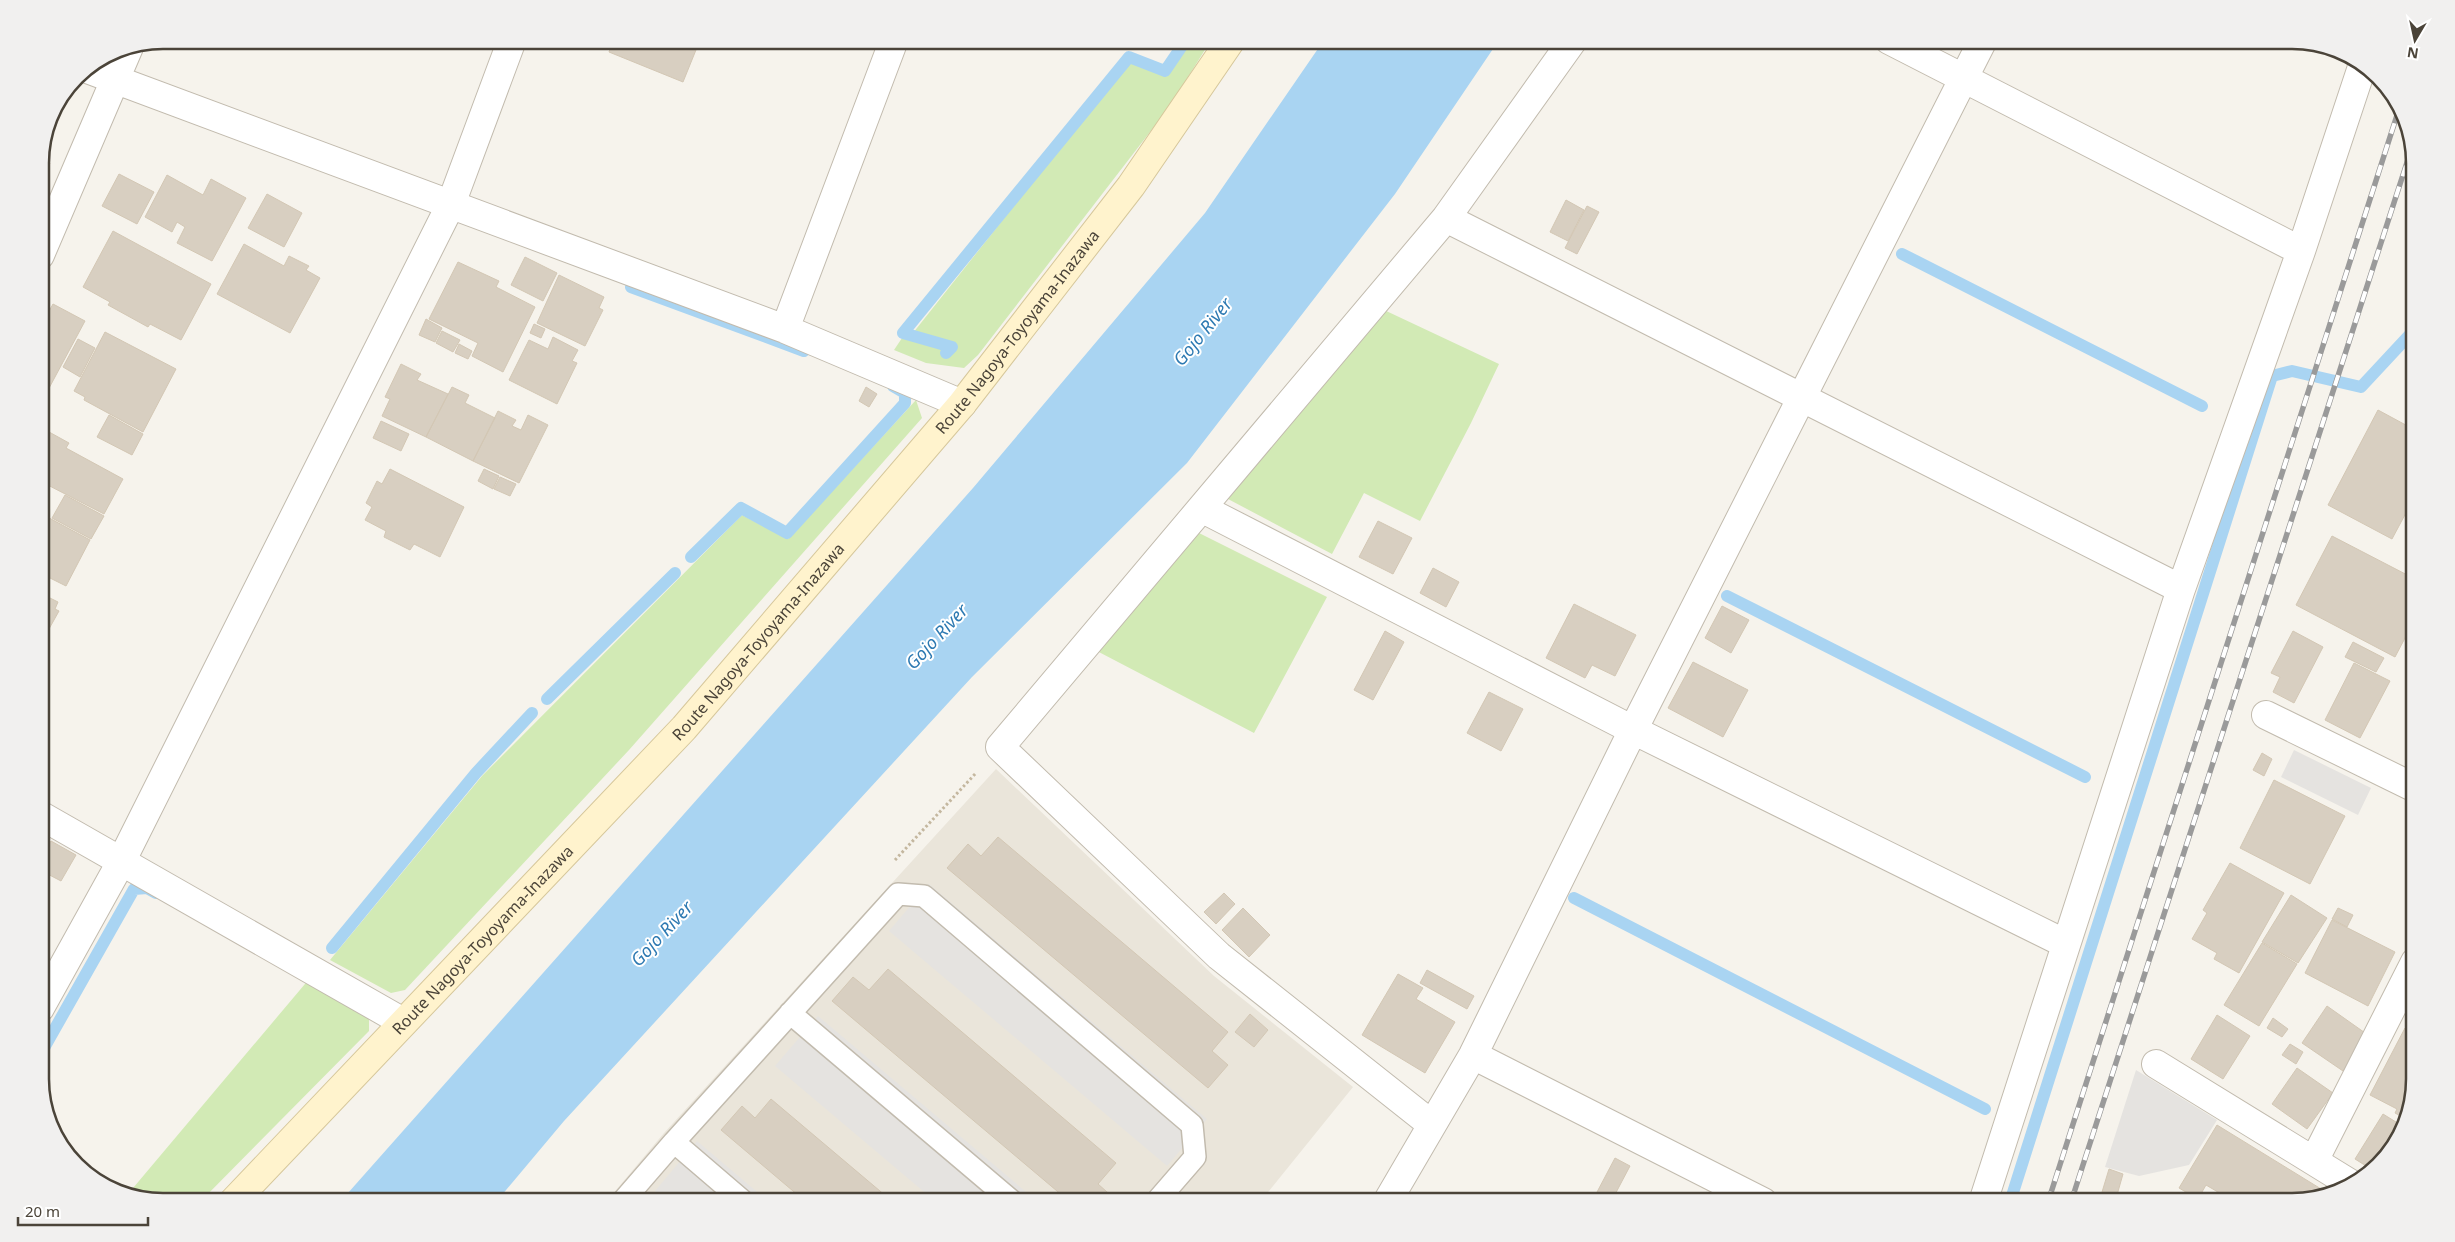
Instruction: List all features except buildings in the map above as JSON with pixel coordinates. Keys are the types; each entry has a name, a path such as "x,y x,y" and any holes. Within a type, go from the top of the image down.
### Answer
{"main road":[{"name":"Route Nagoya-Toyoyama-Inazawa","path":"242,1193 684,728 962,404 1131,186 1225,49"}],"street":[{"path":"49,992 121,862 451,204 509,49"},
{"path":"785,329 891,49"},
{"path":"1431,1124 1219,956 1000,747 1446,218 1567,49"},
{"path":"1906,49 2301,251"},
{"path":"1392,1193 1431,1124 1473,1056 1633,730 1978,49"},
{"path":"49,235 126,55"},
{"path":"94,72 785,329 962,404"},
{"path":"1986,1193 2181,589 2301,251 2360,72"},
{"path":"1446,218 2181,589"},
{"path":"1203,508 1633,730 2066,944"},
{"path":"2266,715 2406,784"},
{"path":"49,820 404,1022"},
{"path":"2314,1161 2406,980"},
{"path":"1473,1056 1745,1193"},
{"path":"2156,1064 2344,1180"}],"lane":[{"path":"630,1193 898,894 924,896 1192,1125 1195,1157 1164,1193"},
{"path":"790,1013 1002,1193"},
{"path":"674,1142 734,1193"}],"shaded area":[{"path":"2294,750 2371,788 2358,815 2281,777"},
{"path":"996,769 1214,976 1353,1087 1267,1193 614,1193 664,1133"},
{"path":"929,884 1207,1119 1167,1166 889,931"},
{"path":"818,1016 1027,1193 925,1193 775,1066"},
{"path":"2136,1070 2217,1120 2189,1165 2139,1176 2105,1167"},
{"path":"697,1141 758,1193 657,1193 655,1191"}],"green space":[{"path":"1185,49 1205,49 1170,106 978,355 964,368 926,363 894,350 902,338 947,350 942,354 948,356 957,347 913,333 1129,61 1166,76"},
{"path":"1382,309 1499,364 1471,423 1420,521 1364,493 1332,554 1228,499"},
{"path":"916,400 922,418 629,750 405,990 391,993 330,960 482,776 742,515 788,539"},
{"path":"1197,532 1327,597 1254,733 1095,650"},
{"path":"310,978 369,1012 369,1031 209,1193 156,1193 132,1189"}],"water":[{"name":"Gojo River","path":"1318,49 1493,49 1395,194 1187,463 972,677 564,1121 504,1193 348,1193 973,488 1205,213"}],"waterway":[{"path":"946,353 952,347 903,333 1129,57 1165,71 1180,49"},
{"path":"1902,254 2202,406"},
{"path":"631,287 804,351"},
{"path":"2013,1193 2272,376 2292,371 2361,387 2406,339"},
{"path":"691,557 741,508 787,533 905,403 905,393 893,386"},
{"path":"547,699 675,573"},
{"path":"1727,596 2085,777"},
{"path":"332,948 476,773 532,713"},
{"path":"49,1039 134,889 147,888 156,893"},
{"path":"1574,898 1985,1109"}],"railway":[{"path":"2051,1193 2396,118"},
{"path":"2074,1193 2406,166"}]}
